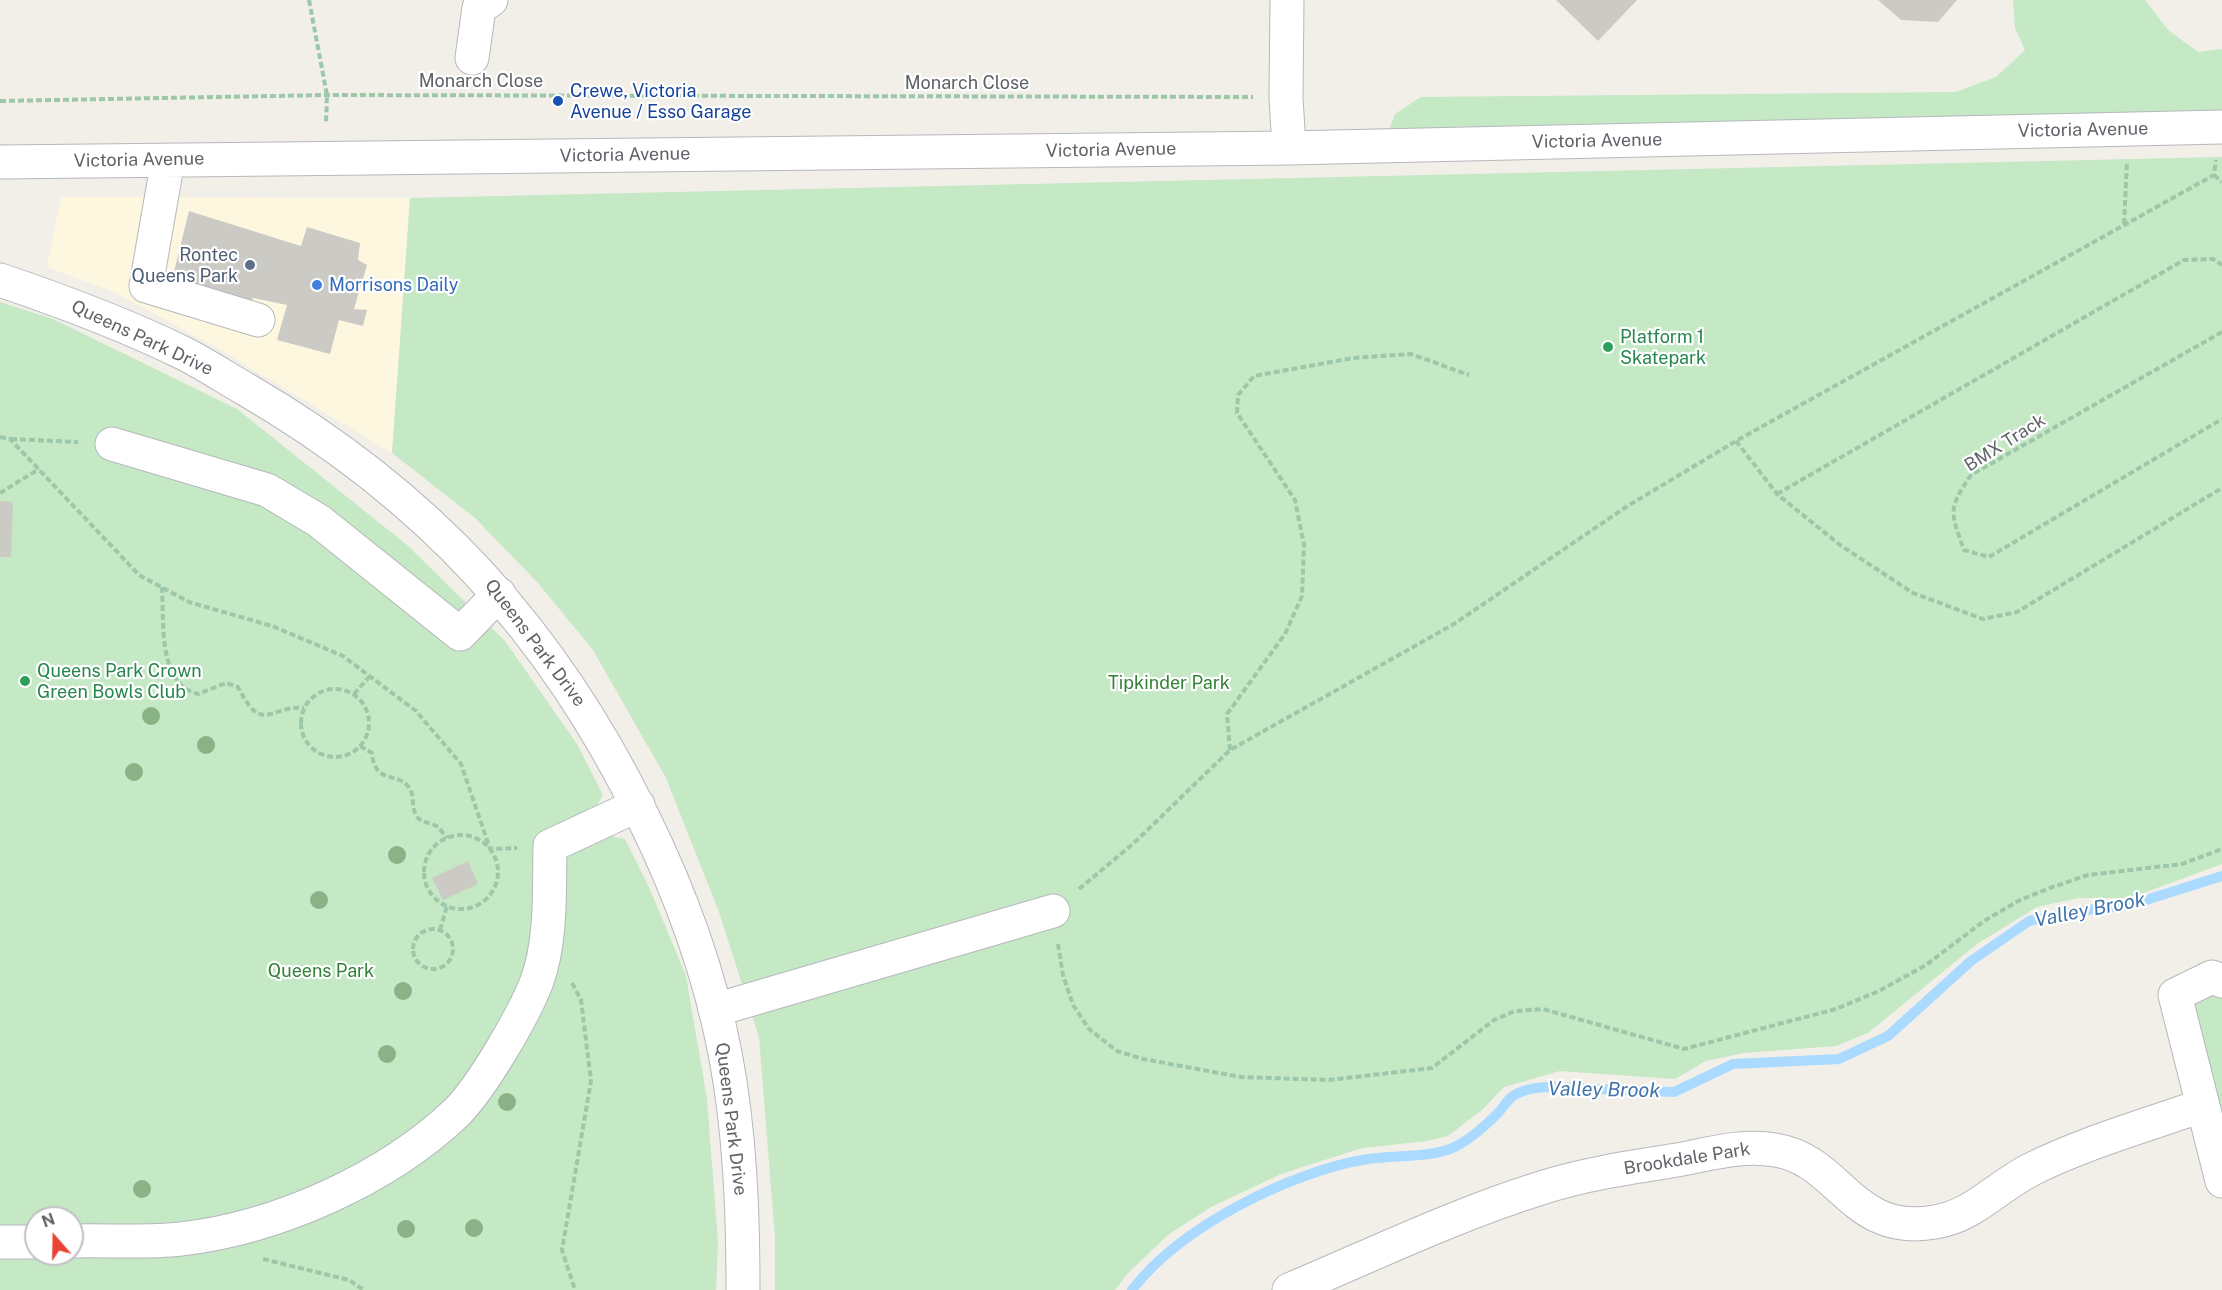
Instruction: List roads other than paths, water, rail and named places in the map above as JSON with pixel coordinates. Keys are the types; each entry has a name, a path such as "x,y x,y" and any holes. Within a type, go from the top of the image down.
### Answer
{"street":[{"path":"472,58 479,8 491,0"},
{"path":"1287,0 1286,97 1289,148"},
{"name":"Victoria Avenue","path":"0,162 1289,148 2222,127"},
{"path":"168,160 146,286 258,320"},
{"name":"Queens Park Drive","path":"0,280 86,310 184,354 284,412 351,458 420,513 499,594 564,676 599,732 638,805 687,914 715,1010 730,1084 738,1149 743,1225 743,1290"},
{"path":"112,444 267,490 319,521 460,634 499,594"},
{"path":"84,1241 180,1239 242,1227 273,1218 357,1184 422,1143 459,1110 504,1047 537,980 547,934 550,846 638,805"},
{"path":"715,1010 1053,911"},
{"path":"2222,981 2212,977 2175,994 2201,1106 2222,1181"},
{"name":"Brookdale Park","path":"1289,1290 1471,1213 1542,1188 1610,1171 1749,1147 1777,1150 1798,1157 1859,1207 1881,1219 1911,1225 1937,1222 1963,1213 2027,1172 2066,1154 2201,1106"},
{"path":"0,1242 24,1242"}],"waterway":[{"name":"Valley Brook","path":"1132,1290 1178,1245 1239,1205 1272,1189 1338,1165 1450,1149 1476,1133 1511,1098 1521,1092 1548,1087 1674,1092 1733,1064 1839,1059 1888,1036 1971,961 2029,921 2086,910 2130,905 2222,876"}],"place":[{"name":"Crewe, Victoria Avenue / Esso Garage","path":"558,101"},
{"name":"Rontec Queens Park","path":"250,265"},
{"name":"Morrisons Daily","path":"317,285"},
{"name":"Platform 1 Skatepark","path":"1608,347"},
{"name":"Queens Park Crown Green Bowls Club","path":"25,681"}],"park label":[{"name":"Tipkinder Park","path":"1169,683"},
{"name":"Queens Park","path":"321,971"}]}
